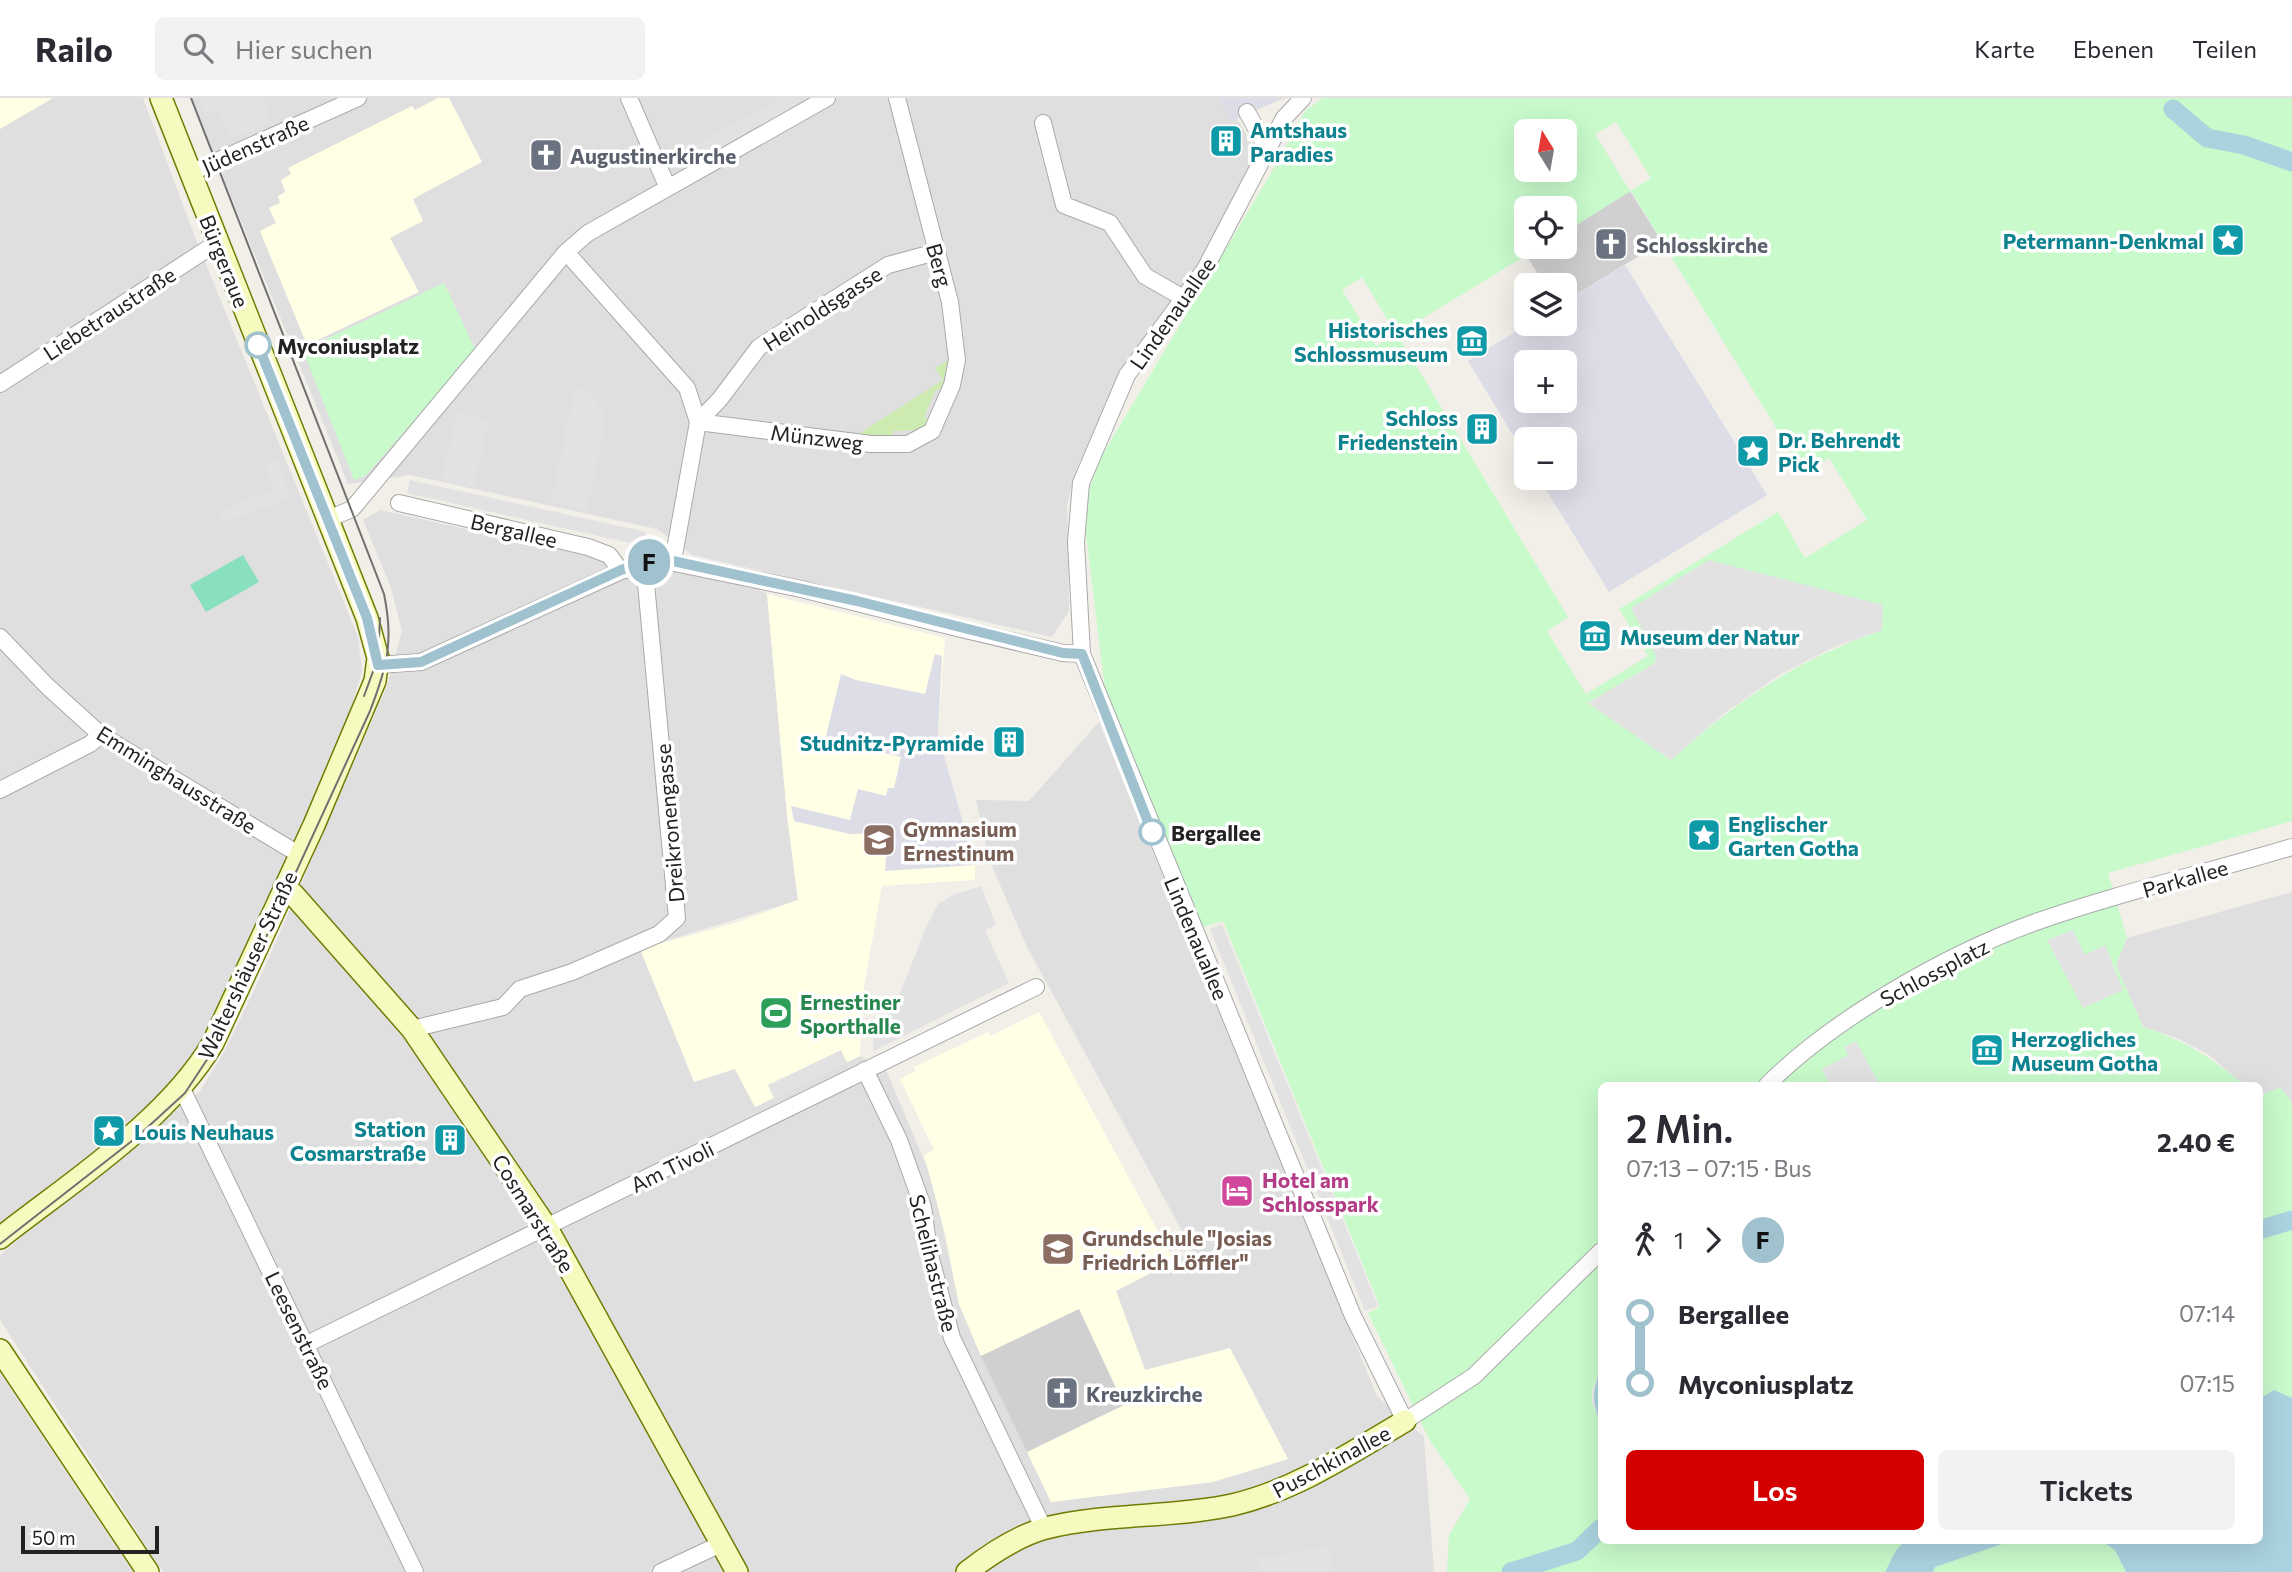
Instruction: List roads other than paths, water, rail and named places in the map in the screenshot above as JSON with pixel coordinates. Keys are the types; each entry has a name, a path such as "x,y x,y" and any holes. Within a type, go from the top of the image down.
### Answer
{"street":[{"name":"Bürgeraue","path":"161,98 373,636 378,665 368,699"},
{"name":"Jüdenstraße","path":"190,173 358,98"},
{"path":"629,98 667,186"},
{"path":"328,519 352,509 566,252 604,221 827,98"},
{"name":"Berg","path":"897,98 950,302 957,360 952,385 932,431"},
{"name":"Lindenauallee","path":"1303,98 1284,118 1215,252 1185,299 1154,334 1127,375 1081,483 1076,542 1082,654 1353,1316 1405,1421"},
{"path":"1247,112 1267,148"},
{"path":"1043,123 1064,205 1110,223 1145,276 1185,299"},
{"name":"Liebetraustraße","path":"0,384 218,242"},
{"name":"Heinoldsgasse","path":"698,422 720,399 759,347 888,265 936,251"},
{"path":"566,252 687,388 698,422 673,561"},
{"name":"Münzweg","path":"698,422 871,444 908,444 932,431"},
{"name":"Bergallee","path":"399,503 588,547 609,555 621,570"},
{"path":"378,665 421,662 621,570 644,562 673,561 857,601 1063,653 1082,654"},
{"name":"Dreikronengasse","path":"412,1029 503,1007 520,989 572,972 659,934 677,918 644,562"},
{"name":"Emminghausstraße","path":"0,637 47,687 101,735 300,855"},
{"name":"Waltershäuser Straße","path":"0,1238 134,1132 182,1089 213,1043 368,699"},
{"path":"0,790 90,744 101,735"},
{"name":"Parkallee","path":"2078,909 2292,846"},
{"name":"Cosmarstraße","path":"284,888 293,894 412,1029 547,1228 737,1572"},
{"name":"Schlossplatz","path":"1770,1082 1801,1054 1908,983 2005,935 2078,909"},
{"name":"Am Tivoli","path":"307,1344 1036,987"},
{"name":"Schelihastraße","path":"864,1070 899,1140 923,1207 929,1251 952,1338 1044,1529"},
{"name":"Leesenstraße","path":"182,1089 415,1572"},
{"name":"Puschkinallee","path":"967,1572 1003,1547 1044,1529 1230,1505 1266,1496 1308,1477 1405,1421 1474,1376 1598,1254"},
{"path":"0,1350 148,1572"},
{"path":"661,1572 723,1543"}],"water":[{"path":"1598,1377 1598,1415 1594,1396"},
{"path":"2274,1390 2292,1398 2292,1572 2126,1572 2115,1550 2106,1544 2263,1544 2263,1397"},
{"path":"1902,1544 2002,1544 1935,1567 1933,1572 1885,1572"}],"waterway":[{"path":"2173,109 2207,138 2244,145 2292,162"},
{"path":"2263,1229 2292,1220"},
{"path":"1511,1572 1577,1551 1598,1531"}],"tram line":[{"path":"0,1244 137,1137 185,1093 216,1046 370,711 385,667 388,626 384,594 191,98"},
{"path":"364,696 378,658 380,618"}],"place":[{"name":"Amtshaus Paradies","path":"1226,141"},
{"name":"Augustinerkirche","path":"546,155"},
{"name":"Petermann-Denkmal","path":"2228,240"},
{"name":"Schlosskirche","path":"1611,244"},
{"name":"Historisches Schlossmuseum","path":"1472,341"},
{"name":"Myconiusplatz","path":"258,345"},
{"name":"Schloss Friedenstein","path":"1482,429"},
{"name":"Dr. Behrendt Pick","path":"1753,451"},
{"name":"Museum der Natur","path":"1595,636"},
{"name":"Studnitz-Pyramide","path":"1009,742"},
{"name":"Bergallee","path":"1152,832"},
{"name":"Englischer Garten Gotha","path":"1704,835"},
{"name":"Gymnasium Ernestinum","path":"879,840"},
{"name":"Ernestiner Sporthalle","path":"776,1013"},
{"name":"Herzogliches Museum Gotha","path":"1987,1050"},
{"name":"Louis Neuhaus","path":"109,1131"},
{"name":"Station Cosmarstraße","path":"450,1140"},
{"name":"Hotel am Schlosspark","path":"1237,1191"},
{"name":"Grundschule \"Josias Friedrich Löffler\"","path":"1058,1249"},
{"name":"Kreuzkirche","path":"1062,1393"}]}
